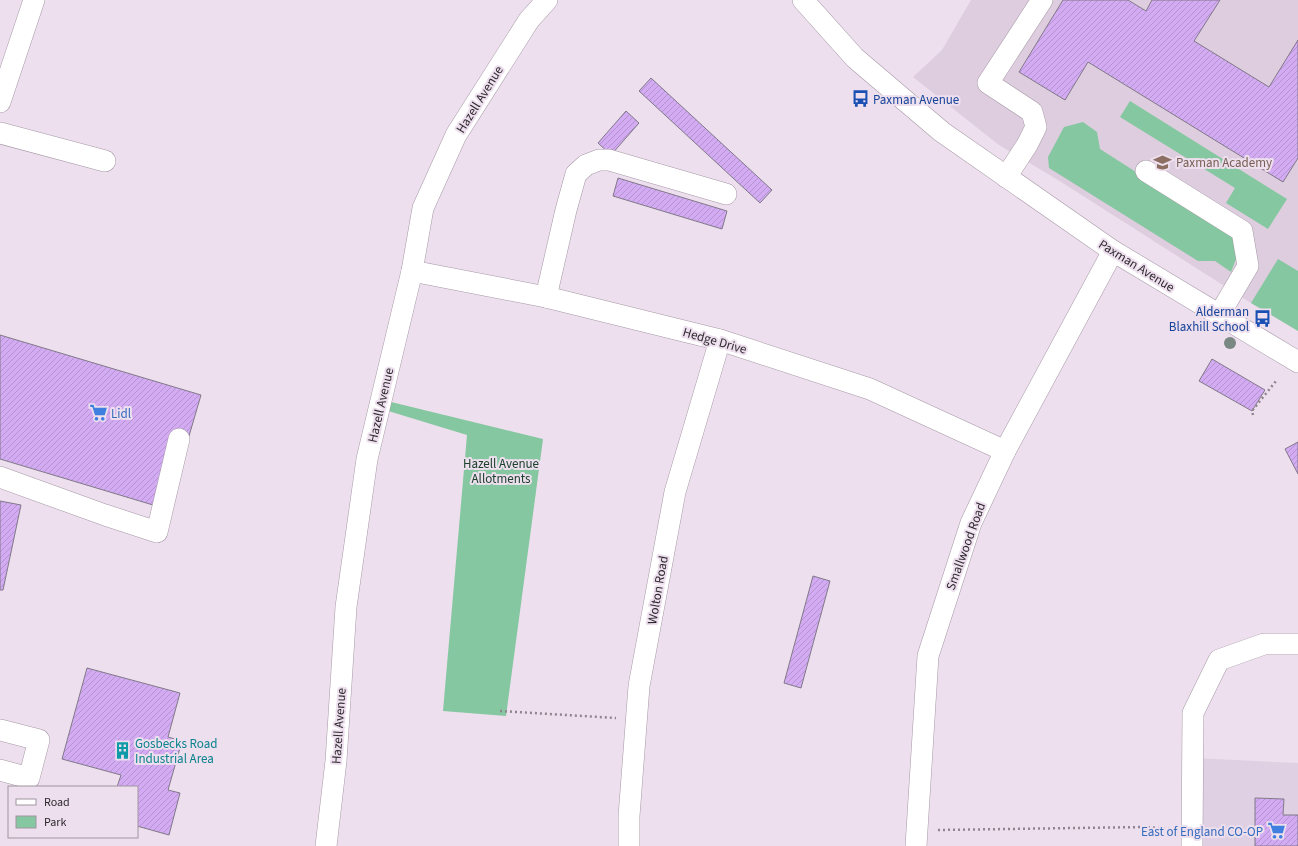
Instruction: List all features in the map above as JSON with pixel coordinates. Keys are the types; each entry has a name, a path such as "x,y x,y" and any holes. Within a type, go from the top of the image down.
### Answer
{"street":[{"path":"0,102 34,0"},
{"name":"Hazell Avenue","path":"326,846 336,761 346,607 367,458 412,271 423,208 456,135 529,20 547,0"},
{"name":"Paxman Avenue","path":"804,0 855,58 942,132 1113,251 1298,362"},
{"path":"1006,177 1027,145 1036,127 1032,112 988,82 1042,0"},
{"path":"0,133 105,161"},
{"path":"546,297 576,174 586,165 599,160 609,160 726,194"},
{"path":"1146,170 1242,231 1248,266 1219,315"},
{"name":"Smallwood Road","path":"916,838 928,656 971,523 1005,451 1113,251"},
{"name":"Hedge Drive","path":"412,271 546,297 720,340 870,389 1005,451"},
{"name":"Wolton Road","path":"629,846 629,816 640,686 675,492 720,340"},
{"path":"0,477 157,532 179,439"},
{"path":"1192,838 1193,714 1220,660 1264,644 1298,644"},
{"path":"0,730 39,740 29,778 0,770"}],"path":[{"path":"1253,415 1252,411 1276,380"},
{"path":"500,711 637,719"},
{"path":"916,838 1145,827 1192,838"}],"shaded area":[{"name":"Paxman Academy","path":"971,0 1298,0 1298,331 1251,303 1058,180 999,145 913,77 942,50"},
{"path":"1193,758 1298,763 1298,846 1192,846"}],"green space":[{"path":"1130,101 1287,199 1268,229 1226,203 1235,188 1120,117"},
{"path":"1083,122 1097,132 1100,149 1230,232 1238,254 1231,272 1215,261 1198,261 1049,168 1048,157 1064,127"},
{"path":"1278,259 1298,271 1298,331 1251,303"},
{"name":"Hazell Avenue Allotments","path":"387,401 543,439 506,716 443,711 467,435 385,410"}],"building":[{"path":"1063,0 1128,0 1146,11 1152,0 1220,0 1194,41 1269,87 1298,40 1298,158 1283,182 1088,62 1065,100 1019,72"},
{"path":"651,78 772,190 760,203 639,91"},
{"path":"626,111 639,123 611,155 598,143"},
{"path":"618,178 727,211 722,229 613,196"},
{"name":"Lidl","path":"0,335 201,395 189,436 175,431 153,505 0,459"},
{"path":"1212,359 1265,390 1252,411 1199,381"},
{"path":"1298,442 1298,474 1285,449"},
{"path":"0,501 21,505 3,590 0,590"},
{"path":"813,576 830,581 801,688 784,683"},
{"name":"Gosbecks Road Industrial Area","path":"87,668 180,693 168,737 182,741 168,790 180,793 169,835 138,826 138,786 117,786 121,775 62,759"},
{"name":"East of England CO-OP","path":"1255,798 1284,799 1283,815 1298,815 1298,846 1255,846"}],"place":[{"name":"Paxman Avenue","path":"860,99"},
{"name":"Paxman Academy","path":"1163,162"},
{"name":"Alderman Blaxhill School","path":"1262,318"},
{"name":"Lidl","path":"98,413"},
{"name":"Gosbecks Road Industrial Area","path":"122,750"},
{"name":"East of England CO-OP","path":"1276,831"}]}
